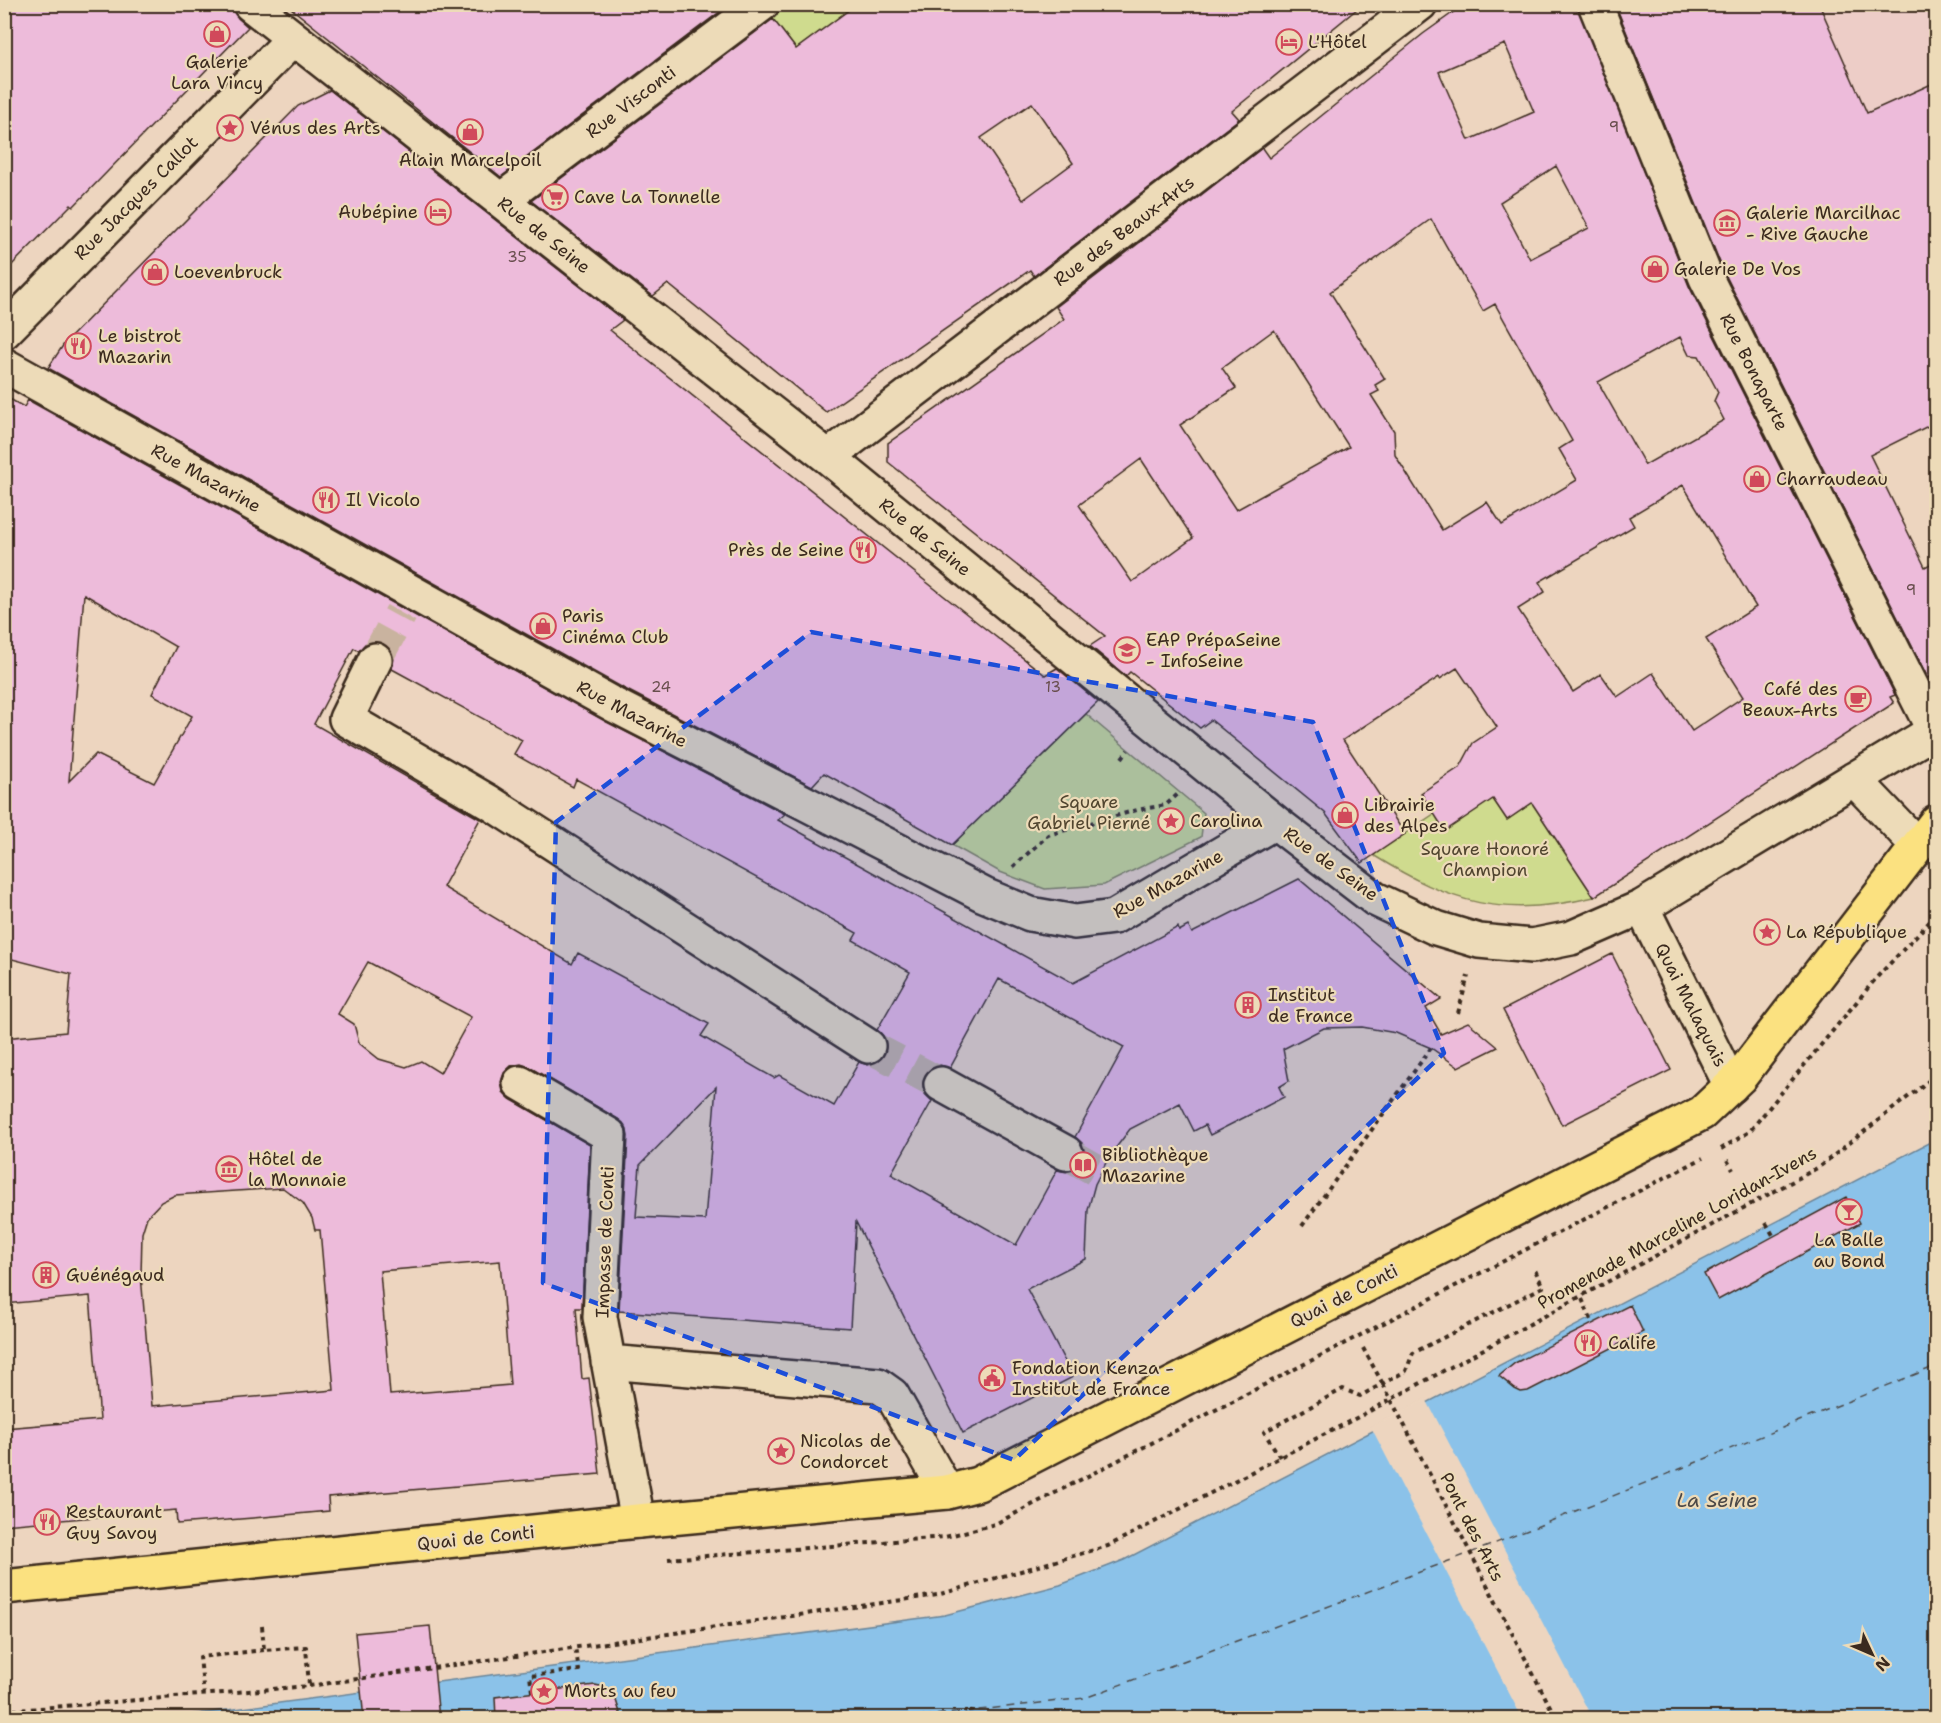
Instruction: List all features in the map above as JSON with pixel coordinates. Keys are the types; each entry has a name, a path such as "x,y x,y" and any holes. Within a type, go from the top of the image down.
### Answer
{"main road":[{"name":"Quai Malaquais","path":"1731,1086 1927,834"},
{"name":"Quai de Conti","path":"4,1587 638,1521 947,1492 978,1484 1702,1113 1731,1086"}],"street":[{"name":"Rue de Seine","path":"250,4 828,457 1275,822 1375,899 1436,928 1479,941 1532,945 1561,940 1642,907"},
{"name":"Rue Visconti","path":"501,200 762,4"},
{"name":"Rue des Beaux-Arts","path":"828,457 1420,4"},
{"name":"Rue Bonaparte","path":"1594,4 1706,278 1935,731"},
{"name":"Rue Jacques Callot","path":"4,332 293,39"},
{"name":"Rue Mazarine","path":"4,365 406,603 614,705 984,895 1030,914 1075,922 1114,916 1275,822"},
{"path":"375,660 346,719 489,802 868,1046"},
{"path":"1642,907 1935,731"},
{"name":"Quai Malaquais","path":"1854,779 1927,834"},
{"name":"Quai Malaquais","path":"1642,907 1731,1086"},
{"name":"Impasse de Conti","path":"519,1083 609,1135 600,1317 638,1521"},
{"path":"941,1084 1066,1154"},
{"path":"608,1362 878,1385 892,1395 947,1492"}],"path":[{"path":"1122,758 1128,750"},
{"path":"1009,871 1048,835 1137,810 1166,805 1187,786"},
{"path":"1749,1132 1878,976 1936,915"},
{"path":"1458,1013 1468,976"},
{"path":"1302,1226 1431,1048"},
{"name":"Promenade Marceline Loridan-Ivens","path":"4,1711 309,1686 937,1595 1108,1546 1419,1385 1819,1167 1936,1075"},
{"path":"1727,1160 1733,1170"},
{"path":"1766,1223 1773,1235"},
{"path":"1280,1457 1264,1432 1343,1389 1360,1395 1406,1371 1413,1353 1543,1287 1535,1270"},
{"path":"1582,1299 1593,1324"},
{"name":"Pont des Arts","path":"1363,1348 1557,1719"},
{"path":"262,1626 264,1650"},
{"path":"204,1696 200,1657 264,1650 306,1647 309,1686"},
{"path":"532,1692 530,1676 579,1670 575,1647"},
{"path":"22,1710 23,1719"}],"highlighted area":[{"path":"811,632 1313,722 1444,1053 1014,1460 543,1283 556,822"}],"shaded area":[{"path":"1717,5 1936,5 1936,449 1840,266"}],"green space":[{"path":"784,4 841,5 846,12 796,49 770,15"},
{"name":"Square Gabriel Pierné","path":"1086,714 1204,813 1201,837 1104,885 1045,889 1000,872 952,845"},
{"name":"Square Honoré Champion","path":"1493,799 1507,820 1532,803 1594,897 1562,904 1532,907 1479,903 1428,885 1373,855 1434,814"}],"water":[{"name":"La Seine","path":"1936,1139 1936,1718 166,1718 945,1615 1060,1585 1124,1560"}],"pier":[{"path":"1426,1399 1592,1718 1522,1718 1371,1427"}],"building":[{"path":"4,4 232,4 238,18 248,27 73,207 71,205 4,273"},
{"path":"286,4 730,4 501,177"},
{"path":"857,4 1363,4 1232,111 1239,119 1034,276 1030,270 826,412 668,284 653,296 531,201 773,19 796,49","holes":["1032,103 1073,163 1023,200 981,138"]},
{"path":"1465,4 1577,4 1689,286 1895,695 1890,697 1894,703 1594,897 1532,803 1507,820 1493,799 1445,831 1421,793 1460,767 1473,743 1497,727 1457,668 1440,679 1439,677 1343,740 1405,834 1362,863 1325,813 1211,720 1200,728 1130,672 1126,676 1090,646 1105,636 888,462 888,443 1064,319 1056,307 1262,148 1269,158 1423,34","holes":["1505,44 1534,112 1469,140 1439,72","1556,166 1589,228 1530,259 1500,202","1431,219 1483,311 1495,304 1572,441 1559,449 1577,480 1502,525 1487,502 1442,530 1395,455 1394,431 1371,395 1379,391 1375,385 1385,379 1330,292","1274,330 1349,447 1236,510 1180,425 1236,388 1222,368","1680,337 1689,355 1699,356 1718,392 1714,401 1724,420 1645,465 1598,382","1141,459 1193,538 1132,582 1079,505","1683,485 1756,607 1706,639 1743,697 1692,731 1653,673 1617,697 1601,674 1573,692 1518,609 1545,592 1539,582 1634,526 1629,517"]},
{"path":"1615,4 1819,4 1867,113 1936,82 1936,422 1870,455 1925,567 1936,561 1936,674 1928,678 1723,270"},
{"path":"330,90 623,320 610,330 1045,675 1057,668 1098,702 952,845 824,773 812,786 623,688 48,368 64,344 298,106"},
{"path":"4,396 24,407 28,400 605,721 785,814 778,820 1073,983 1178,927 1179,931 1188,926 1192,933 1299,879 1441,999 1426,1008 1441,1034 1468,1022 1498,1047 1458,1067 1431,1048 1396,1033 1362,1027 1324,1028 1283,1049 1289,1081 1279,1087 1284,1097 1210,1135 1205,1125 1194,1131 1180,1103 1130,1129 1109,1157 1095,1184 1088,1210 1086,1259 1027,1289 1073,1377 963,1433 856,1222 850,1328 619,1311 628,1136 626,1127 618,1119 529,1067 521,1064 511,1066 504,1073 501,1082 503,1092 510,1099 590,1145 582,1308 576,1308 582,1379 589,1378 600,1474 328,1497 329,1511 253,1518 177,1524 176,1510 4,1525 4,1428 100,1420 90,1296 4,1304 4,1038 66,1032 71,974 4,957","holes":["84,594 176,647 152,694 192,716 154,783 96,754 69,781","373,641 383,643 390,649 394,658 392,669 522,740 514,754 573,787 576,779 857,933 853,940 910,972 877,1030 885,1038 887,1047 883,1057 876,1063 868,1065 859,1062 834,1106 779,1075 774,1078 701,1036 709,1024 578,953 572,964 443,887 480,819 314,724 354,648 359,651 365,644","368,962 471,1017 440,1073 421,1061 406,1067 379,1059 359,1043 354,1024 338,1014","999,979 1124,1047 1075,1137 1082,1143 1085,1152 1082,1163 1076,1169 1067,1172 1057,1170 1016,1245 891,1174 932,1101 925,1094 922,1085 925,1074 931,1068 940,1065 950,1068","716,1087 705,1220 636,1217 640,1165","283,1188 303,1203 312,1218 315,1230 320,1230 334,1390 152,1406 141,1275 142,1233 147,1217 161,1202 175,1195","500,1261 510,1385 390,1395 380,1271"]},
{"path":"1612,954 1671,1070 1562,1125 1503,1010"},
{"path":"1846,1197 1860,1223 1718,1300 1704,1274"},
{"name":"Calife","path":"1630,1305 1643,1332 1528,1391 1521,1392 1515,1389 1499,1376 1515,1363"},
{"path":"430,1626 439,1719 364,1719 355,1633"},
{"path":"595,1685 605,1687 614,1694 622,1719 496,1719 495,1697"}],"ferry route":[{"path":"909,1718 1085,1698 1486,1547 1936,1366"}],"tunnel":[{"path":"375,660 401,613"},
{"path":"868,1046 941,1084"},
{"path":"1066,1153 1100,1172"}],"place":[{"name":"Galerie Lara Vincy","path":"217,34"},
{"name":"L'Hôtel","path":"1289,42"},
{"name":"Vénus des Arts","path":"230,128"},
{"name":"Alain Marcelpoil","path":"470,132"},
{"name":"Cave La Tonnelle","path":"555,197"},
{"name":"Aubépine","path":"438,212"},
{"name":"Galerie Marcilhac - Rive Gauche","path":"1727,223"},
{"name":"Galerie De Vos","path":"1655,269"},
{"name":"Loevenbruck","path":"155,272"},
{"name":"Le bistrot Mazarin","path":"78,346"},
{"name":"Charraudeau","path":"1757,479"},
{"name":"Il Vicolo","path":"326,500"},
{"name":"Près de Seine","path":"863,550"},
{"name":"Paris Cinéma Club","path":"543,626"},
{"name":"EAP PrépaSeine - InfoSeine","path":"1127,650"},
{"name":"Café des Beaux-Arts","path":"1858,699"},
{"name":"Librairie des Alpes","path":"1345,815"},
{"name":"Carolina","path":"1171,821"},
{"name":"La République","path":"1767,932"},
{"name":"Institut de France","path":"1248,1005"},
{"name":"Bibliothèque Mazarine","path":"1083,1165"},
{"name":"Hôtel de la Monnaie","path":"229,1169"},
{"name":"La Balle au Bond","path":"1849,1212"},
{"name":"Guénégaud","path":"46,1275"},
{"name":"Calife","path":"1588,1343"},
{"name":"Fondation Kenza - Institut de France","path":"992,1378"},
{"name":"Nicolas de Condorcet","path":"781,1451"},
{"name":"Restaurant Guy Savoy","path":"47,1522"},
{"name":"Morts au feu","path":"544,1691"}]}
